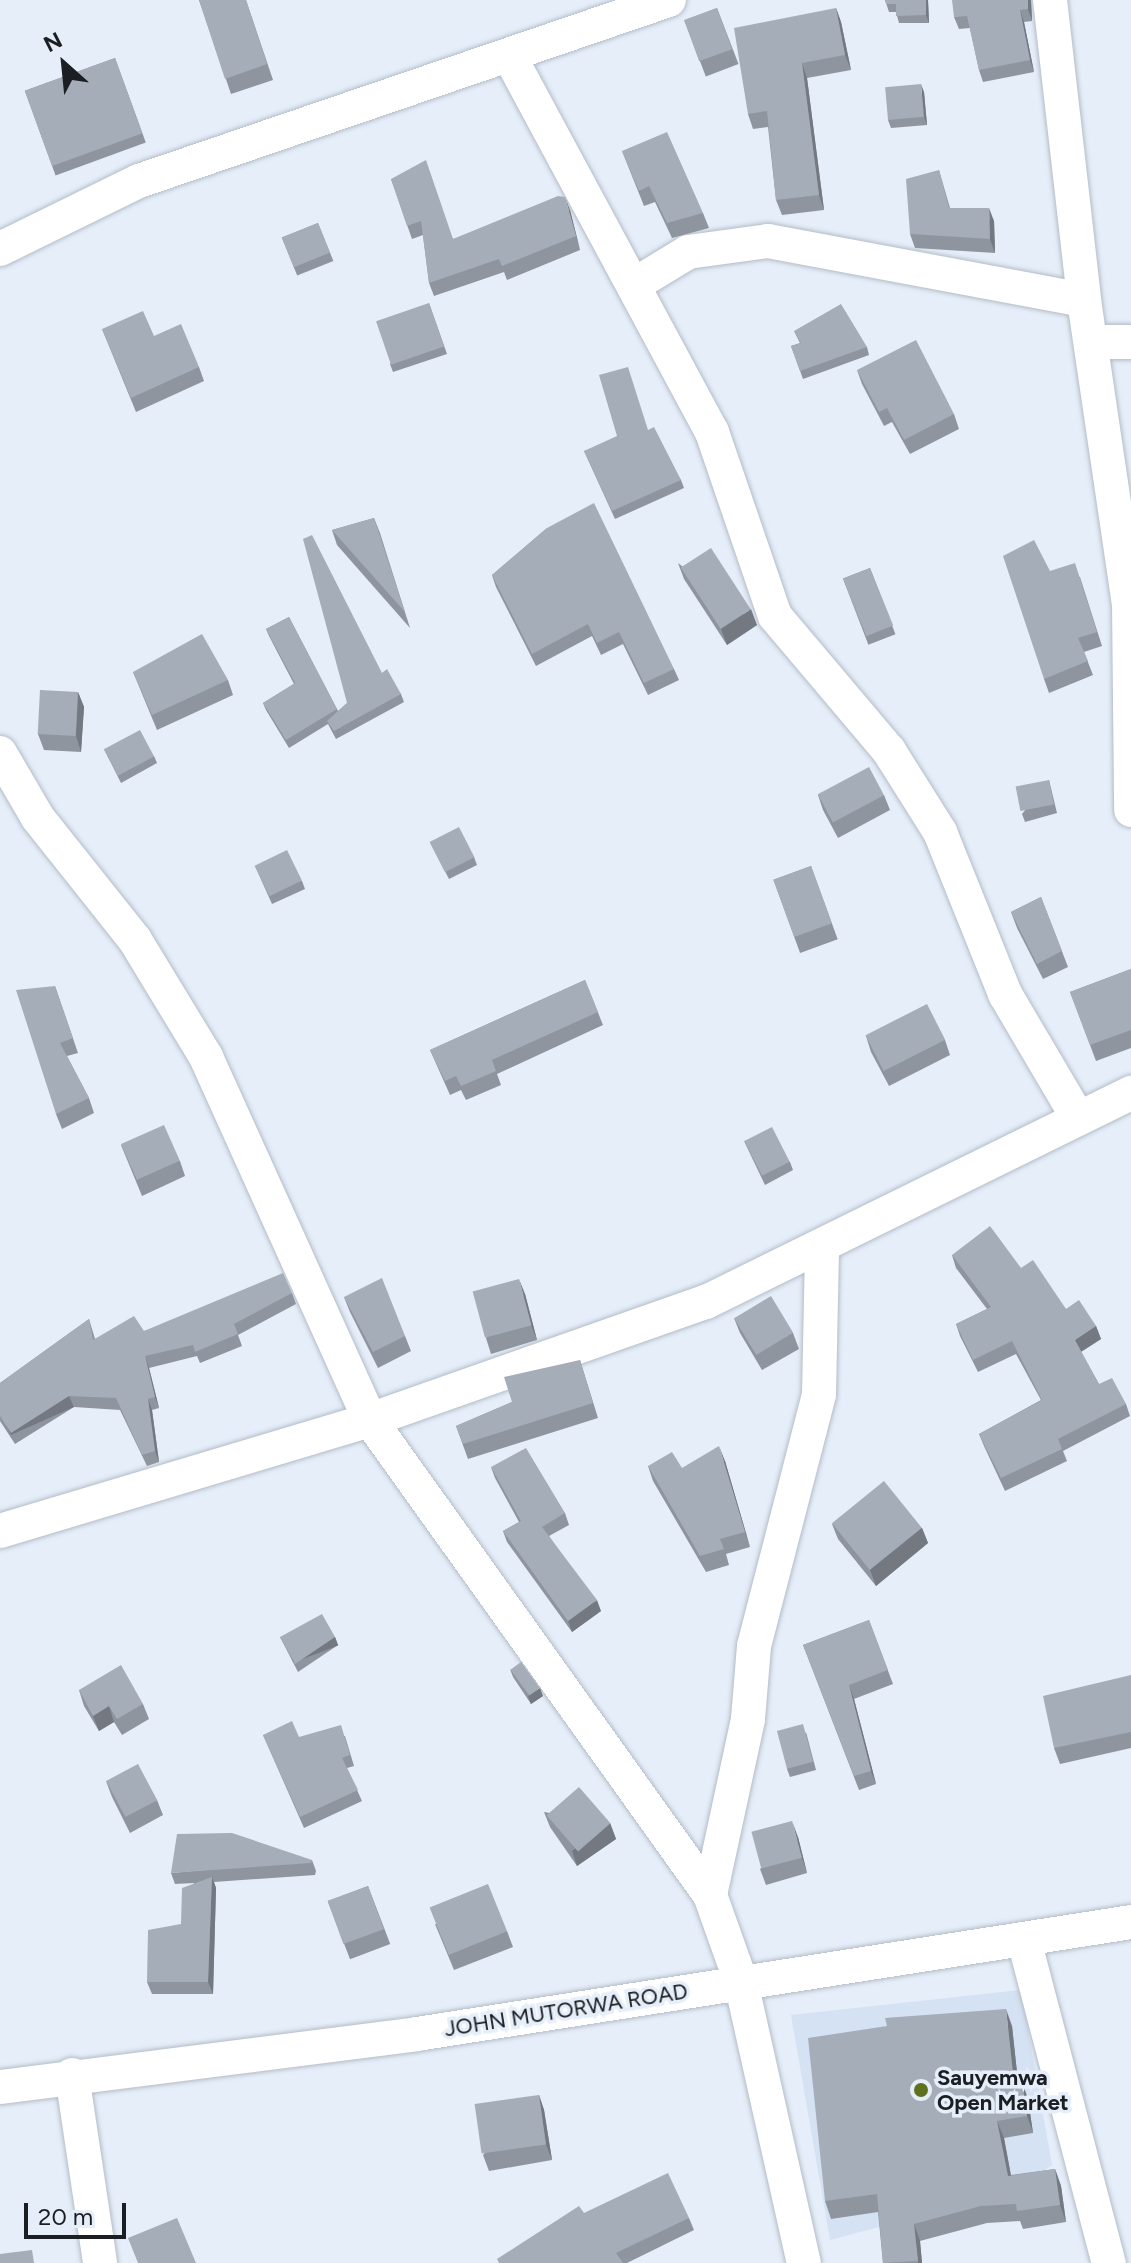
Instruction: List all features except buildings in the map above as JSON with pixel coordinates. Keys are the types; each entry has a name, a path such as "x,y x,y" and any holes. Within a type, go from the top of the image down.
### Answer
{"street":[{"path":"0,249 139,181 510,57 669,0"},
{"path":"1050,0 1084,300 1096,342 1129,604 1131,810"},
{"path":"510,57 712,432 775,616 889,751 940,832 1005,994 1077,1116"},
{"path":"634,285 701,247 768,241 1084,300"},
{"path":"1096,342 1131,342"},
{"path":"0,753 38,818 135,940 206,1057 370,1420 710,1895 741,1982 804,2263"},
{"path":"0,1531 370,1420 692,1308 822,1246 1077,1116 1131,1093"},
{"path":"710,1895 748,1719 754,1646 819,1394 822,1246"},
{"name":"JOHN MUTORWA ROAD","path":"0,2087 72,2075 417,2034 1131,1922"},
{"path":"1024,1940 1109,2263"},
{"path":"72,2075 100,2263"}],"shaded area":[{"name":"Sauyemwa Open Market","path":"1021,1990 1052,2165 1015,2191 830,2240 791,2015"}],"place":[{"name":"Sauyemwa Open Market","path":"921,2090"}]}
